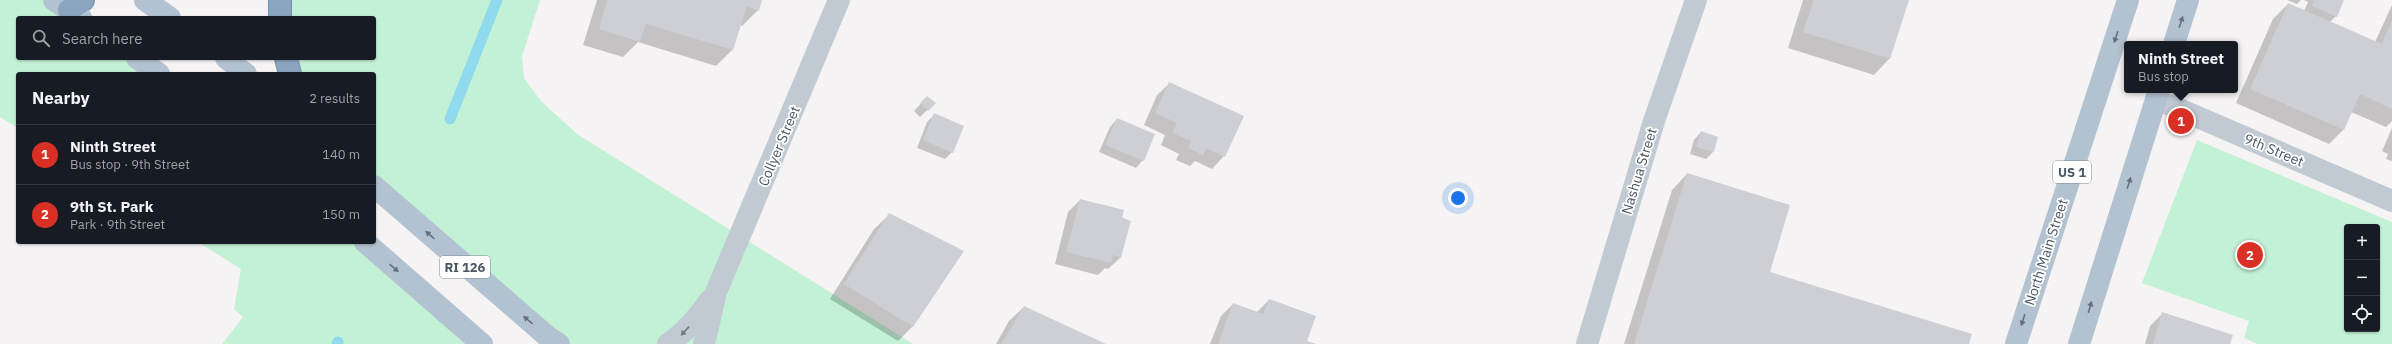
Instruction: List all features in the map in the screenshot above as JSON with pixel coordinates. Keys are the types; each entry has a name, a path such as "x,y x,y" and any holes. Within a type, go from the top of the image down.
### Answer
{"highway":[{"path":"280,0 280,16"},
{"path":"286,60 290,72"}],"main road":[{"path":"145,0 167,16"},
{"name":"North Main Street","path":"2016,344 2128,0"},
{"path":"2175,41 2188,0"},
{"path":"140,60 156,72"},
{"path":"228,60 244,72"},
{"path":"2079,344 2157,94"},
{"name":"RI 126","path":"376,188 460,262 548,337 559,344"},
{"path":"367,244 482,344"}],"street":[{"name":"Collyer Street","path":"704,344 716,292 839,0"},
{"name":"Nashua Street","path":"1587,344 1654,121 1696,0"},
{"name":"9th Street","path":"2157,94 2392,201"},
{"name":"Collyer Street","path":"668,344 680,336 697,319 716,292"}],"green space":[{"path":"0,0 57,0 81,16 16,16 16,60 146,60 164,72 16,72 16,127 0,117"},
{"path":"281,0 540,0 522,56 524,78 541,101 577,134 913,344 563,344 376,186 376,72 290,72 287,60 376,60 376,16 282,16"},
{"path":"2197,140 2392,222 2392,344 2258,344 2244,338 2249,321 2142,283"},
{"path":"201,244 372,244 489,344 222,344 243,317 234,309 241,269"}],"building":[{"path":"607,0 762,0 759,11 747,6 733,50 646,24 640,42 599,29"},
{"path":"1814,0 1909,0 1890,59 1803,32"},
{"path":"2315,0 2344,0 2337,17 2312,6"},
{"path":"2288,3 2382,44 2392,21 2392,109 2360,94 2344,130 2250,89"},
{"path":"1169,82 1244,116 1225,157 1206,148 1203,155 1188,148 1191,141 1172,133 1177,123 1155,113"},
{"path":"927,96 936,103 928,111 920,103"},
{"path":"934,113 964,126 953,153 923,140"},
{"path":"1117,118 1155,134 1144,161 1105,145"},
{"path":"1701,131 1718,137 1714,152 1696,147"},
{"path":"1687,173 1790,205 1770,272 1972,334 1969,344 1634,344"},
{"path":"1080,199 1124,210 1122,219 1131,221 1121,257 1113,255 1111,263 1066,252"},
{"path":"889,213 964,251 913,327 844,284"},
{"path":"1269,299 1316,316 1307,341 1316,344 1218,344 1233,303 1263,314"},
{"path":"1024,306 1106,344 1001,344"},
{"path":"2162,312 2233,335 2230,344 2153,344"}],"waterway":[{"path":"450,119 497,0"}],"place":[{"name":"Ninth Street","path":"2181,121"},
{"name":"9th St. Park","path":"2250,255"}]}
